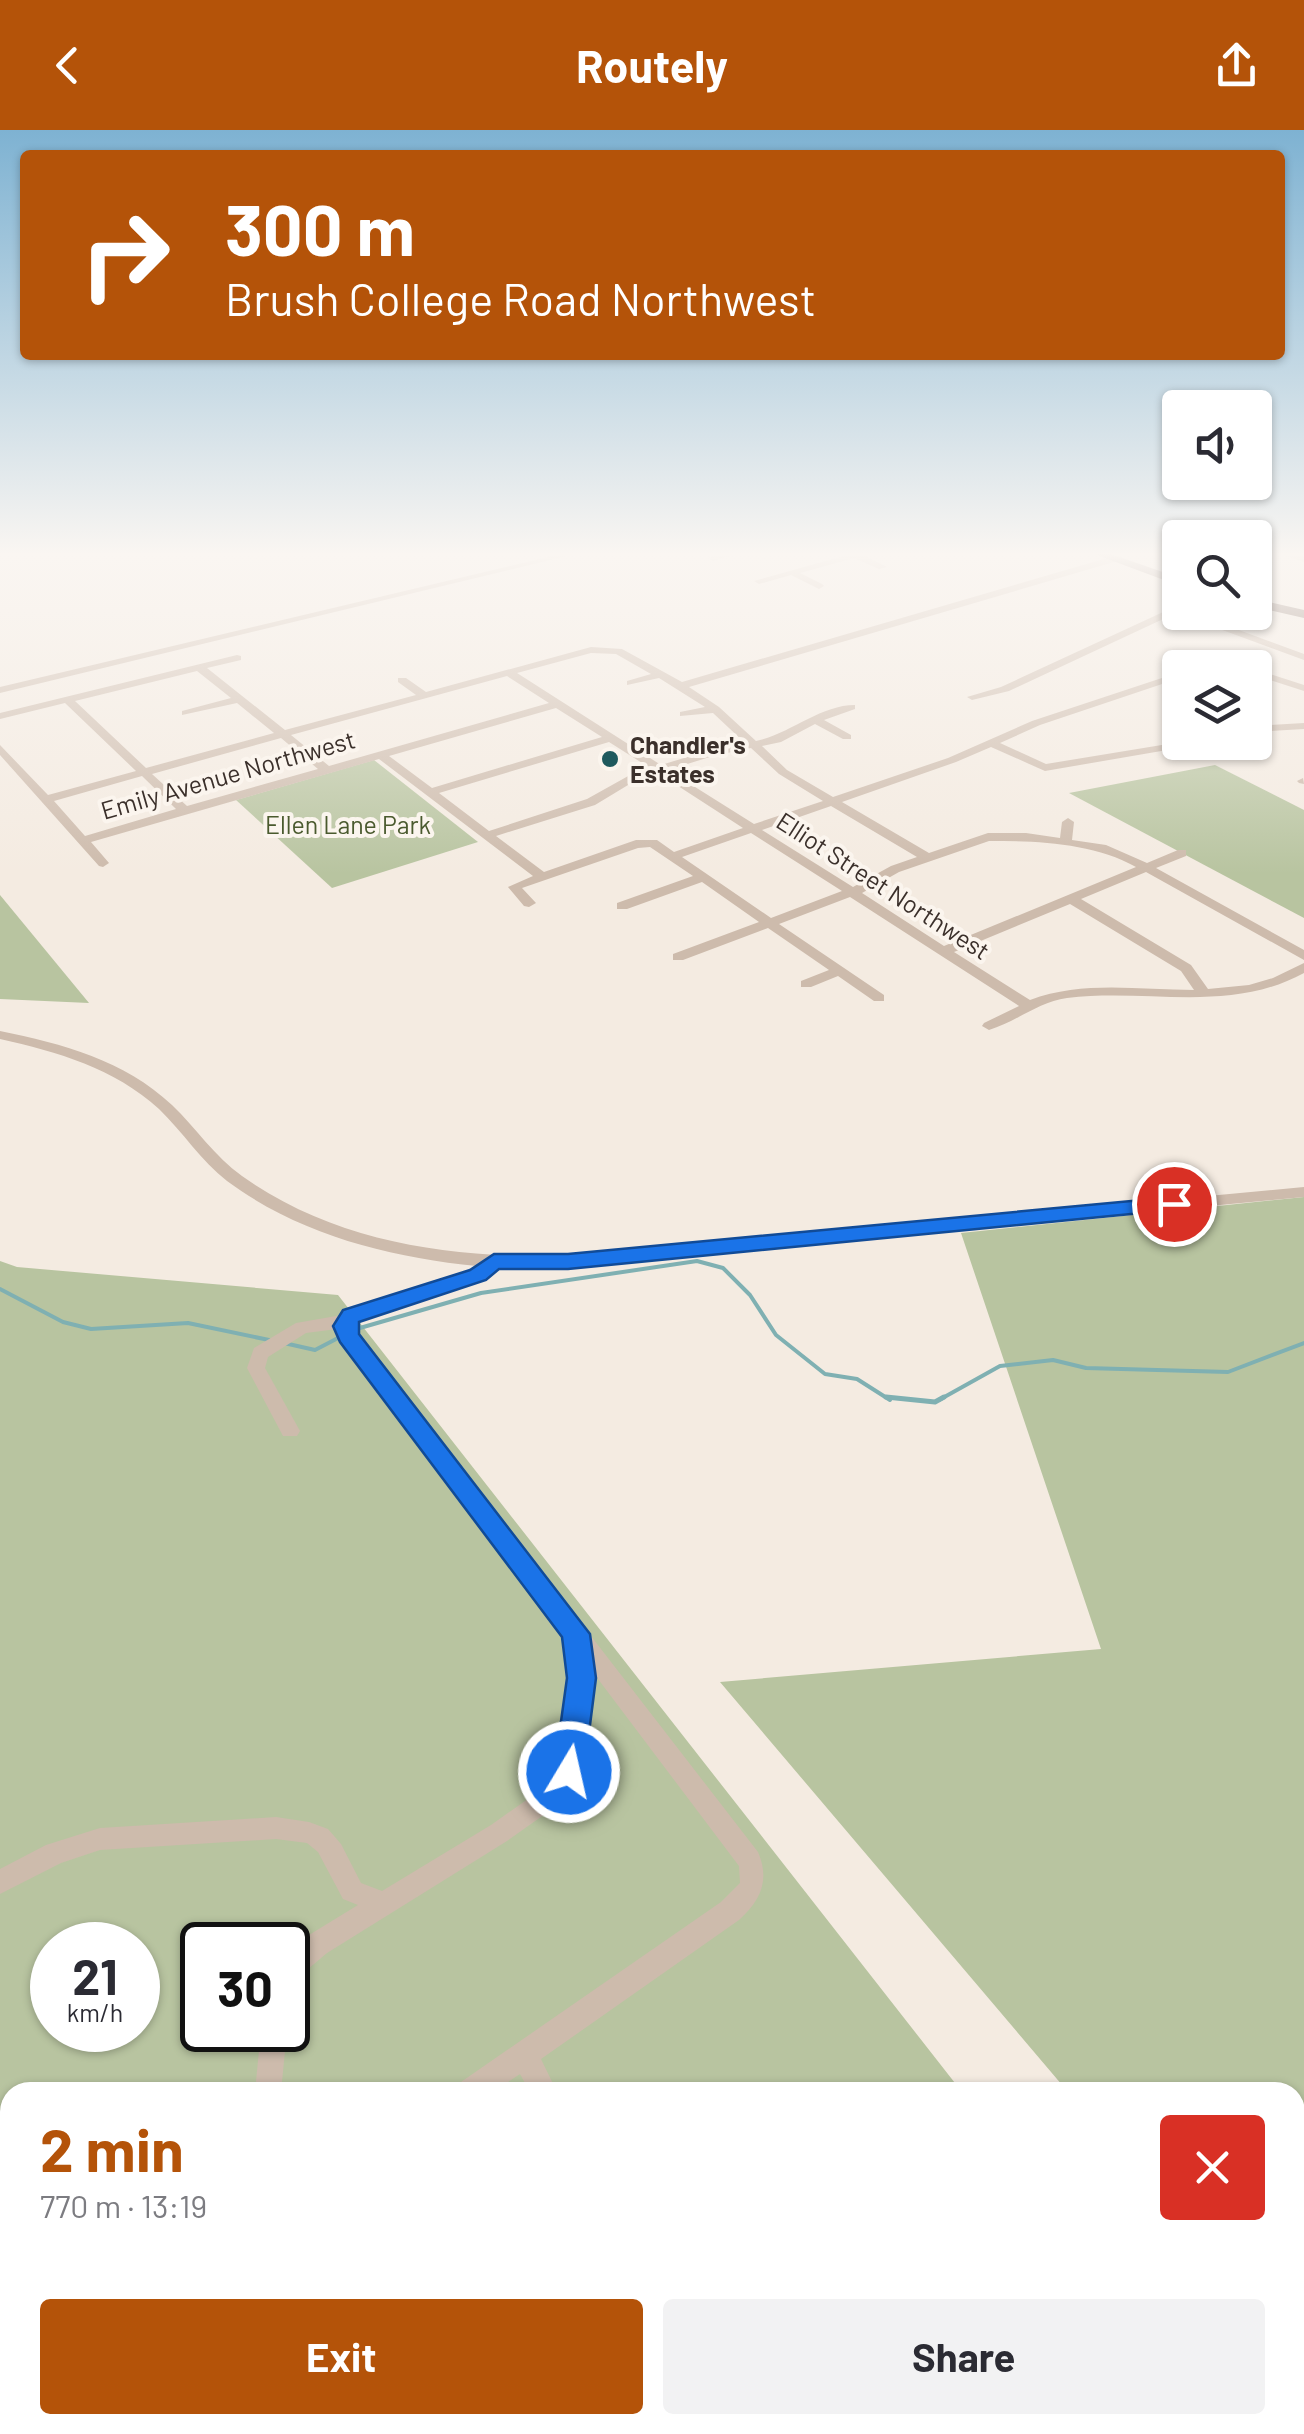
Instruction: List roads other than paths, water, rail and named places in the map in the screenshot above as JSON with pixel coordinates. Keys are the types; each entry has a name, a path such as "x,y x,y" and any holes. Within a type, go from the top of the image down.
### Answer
{"street":[{"path":"0,690 125,660"},
{"path":"0,716 231,660"},
{"path":"46,799 565,660"},
{"path":"631,660 715,709 783,772 926,857"},
{"path":"681,686 771,660"},
{"path":"972,697 1005,688 1070,660"},
{"path":"110,663 133,683"},
{"path":"200,667 328,770"},
{"name":"Elliot Street Northwest","path":"509,673 1031,1007"},
{"path":"632,683 661,674"},
{"path":"1272,678 1304,688"},
{"path":"402,680 425,696"},
{"path":"674,856 832,802 1036,723 1162,682"},
{"path":"67,699 185,811"},
{"path":"186,713 240,700"},
{"name":"Emily Avenue Northwest","path":"83,840 558,704"},
{"path":"487,836 591,802 624,781 790,735 815,720 851,708"},
{"path":"684,714 715,709"},
{"path":"815,720 846,737"},
{"path":"1272,730 1304,726"},
{"path":"430,792 610,738"},
{"path":"992,743 1045,768 1162,748"},
{"path":"0,748 104,862"},
{"path":"381,755 541,876"},
{"path":"1065,843 1068,822"},
{"path":"678,957 988,836 1117,852 1304,956"},
{"path":"528,903 514,887 647,842 674,856 879,998"},
{"path":"943,951 1182,853"},
{"path":"622,906 704,877"},
{"path":"1071,899 1186,968 1202,992"},
{"path":"988,1026 1066,994 1261,988 1304,967"},
{"path":"806,984 839,970"},
{"path":"0,1035 70,1051 134,1081 168,1110 232,1177 287,1211 371,1242 423,1254 494,1262 568,1262 1304,1192"},
{"path":"290,1431 259,1376 256,1368 260,1354 302,1327 347,1321 362,1310 478,1275 494,1262"},
{"path":"347,1321 348,1336 749,1860 753,1886 730,1911 486,2082"},
{"path":"310,1951 499,1833 561,1788 574,1749 582,1678 576,1634"},
{"path":"0,1882 55,1853 100,1839 303,1829 325,1839 352,1891 384,1904"},
{"path":"269,2082 272,2052"},
{"path":"525,2056 539,2082"}],"waterway":[{"path":"353,1330 481,1293 697,1261 723,1268 750,1295 776,1335 825,1374 857,1379 890,1400"},
{"path":"0,1289 63,1322 91,1329 188,1323 269,1340"},
{"path":"284,1343 315,1350 340,1337"},
{"path":"939,1400 1000,1366 1053,1360 1086,1368 1228,1372 1304,1343"},
{"path":"886,1397 935,1402 944,1397"}],"place":[{"name":"Chandler's Estates","path":"610,759"}],"park label":[{"name":"Ellen Lane Park","path":"348,825"}]}
